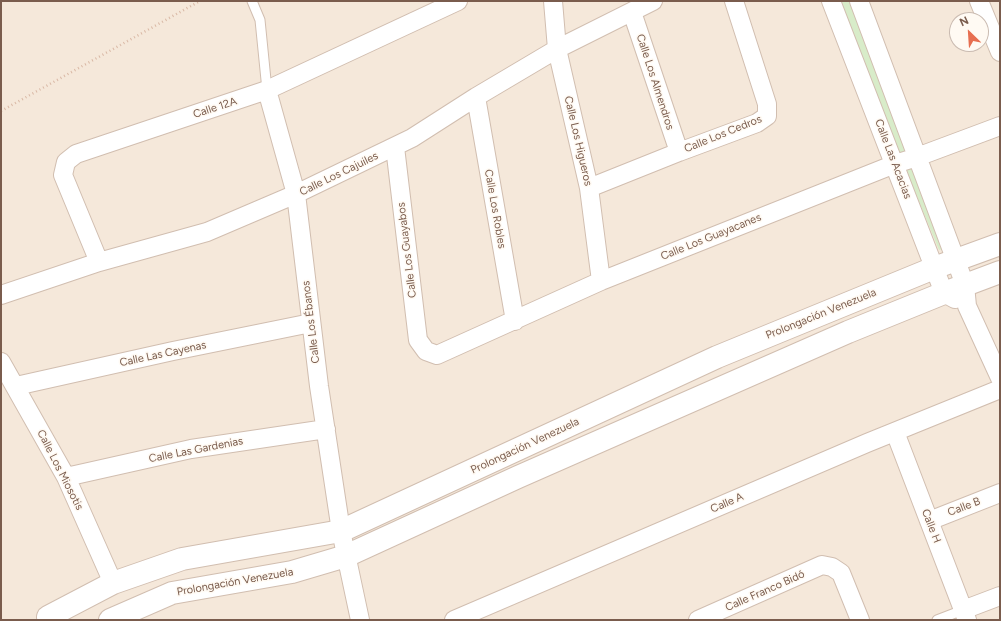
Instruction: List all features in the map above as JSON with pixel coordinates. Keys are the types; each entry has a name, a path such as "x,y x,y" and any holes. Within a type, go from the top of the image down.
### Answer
{"street":[{"name":"Calle 12A","path":"99,262 64,175 66,162 76,154 267,90 458,1"},
{"name":"Calle Los Higueros","path":"553,1 557,49 588,188 601,281"},
{"name":"Calle Los Cajuiles","path":"1,295 99,262 207,232 296,194 412,138 476,97 557,49 653,1"},
{"name":"Calle Los Cedros","path":"588,188 758,123 767,116 767,104 734,1"},
{"name":"Calle Las Acacias","path":"831,1 944,293"},
{"path":"859,1 965,285 967,306 1000,378"},
{"path":"979,1 1000,52"},
{"name":"Calle Los Almendros","path":"632,12 679,152"},
{"name":"Calle Los Ébanos","path":"267,90 296,194 319,386 341,531 360,620"},
{"name":"Calle Los Robles","path":"476,97 515,321"},
{"name":"Calle Los Guayacanes","path":"426,352 437,355 601,281 895,164 918,157 1000,126"},
{"name":"Calle Los Guayabos","path":"395,147 418,340 426,352"},
{"name":"Prolongación Venezuela","path":"46,619 113,582 182,559 341,531 717,357 934,268 1000,244"},
{"name":"Prolongación Venezuela","path":"110,620 172,593 292,572 346,556 532,471 848,332 1000,272"},
{"path":"944,293 967,306"},
{"name":"Calle Las Cayenas","path":"16,386 173,351 311,323"},
{"name":"Calle Los Miosotis","path":"1,362 16,386 66,477 113,582"},
{"name":"Calle A","path":"454,620 895,432 1000,389"},
{"name":"Calle Las Gardenias","path":"66,477 191,449 326,429"},
{"name":"Calle H","path":"895,432 965,615"},
{"name":"Calle B","path":"929,521 1000,493"},
{"name":"Calle Franco Bidó","path":"698,620 822,565 832,566 841,573 860,620"},
{"path":"965,615 1000,596"}],"lane":[{"path":"252,1 260,20 267,90"},
{"path":"937,620 965,615"}],"path":[{"path":"1,111 200,1"}],"shaded area":[{"path":"1,1 1000,1 1000,620 1,620"}],"green space":[{"path":"836,1 858,1 957,245 939,250"}]}
